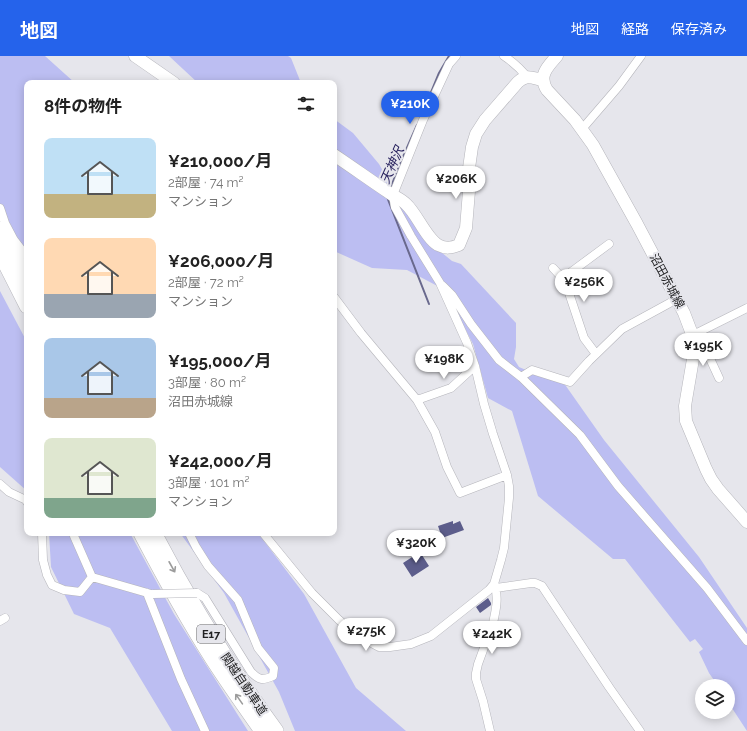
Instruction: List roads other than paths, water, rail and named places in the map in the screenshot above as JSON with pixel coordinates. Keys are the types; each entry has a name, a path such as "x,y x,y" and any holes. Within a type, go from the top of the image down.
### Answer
{"highway":[{"path":"2,241 23,282"},
{"name":"関越自動車道","path":"143,536 161,571 212,658 262,731"},
{"name":"関越自動車道","path":"156,536 191,602 215,641 276,731"}],"main road":[{"path":"135,56 170,80"},
{"path":"337,157 409,206 431,238 437,244 452,248 459,245 466,228 469,168 472,147 476,134 485,120 522,78 527,77 543,80 547,68 557,56"},
{"name":"沼田赤城線","path":"543,80 547,90 575,120 593,145 684,313 693,339 693,359 684,406 686,421 711,479 747,522"}],"street":[{"path":"456,56 445,71 423,120 393,195 395,207 440,283 467,343 509,486 504,548 495,586 496,602 493,623 476,673 476,679 490,731"},
{"path":"504,56 513,59 527,77"},
{"path":"582,129 619,86 641,56"},
{"path":"0,208 5,223 14,240 24,253"},
{"path":"563,278 609,244"},
{"path":"553,268 565,281 584,338 596,354"},
{"path":"440,283 452,295 471,324 499,360 521,377 580,435 618,486 707,588 747,641"},
{"path":"521,377 532,370 570,382 622,329 677,299"},
{"path":"337,301 361,333 417,400 435,432 447,467 460,493 507,475"},
{"path":"719,378 708,352 693,339 699,332 747,308"},
{"path":"417,400 451,388 475,366"},
{"path":"0,484 9,492 24,499"},
{"path":"42,536 43,560 46,575 52,585 64,590 80,592 92,577"},
{"path":"74,536 92,577 150,594 197,593 205,598 251,672 258,679 266,680 273,676 274,668 258,648 238,600 208,566 190,536"},
{"path":"265,536 312,593 339,620 355,634 379,648 400,646 431,636 495,586 531,582 542,586 640,731"},
{"path":"150,594 181,679 205,731"}],"waterway":[{"name":"天神沢","path":"423,112 439,73 449,56"},
{"name":"天神沢","path":"390,189 417,125"},
{"name":"天神沢","path":"387,197 429,304"}]}
